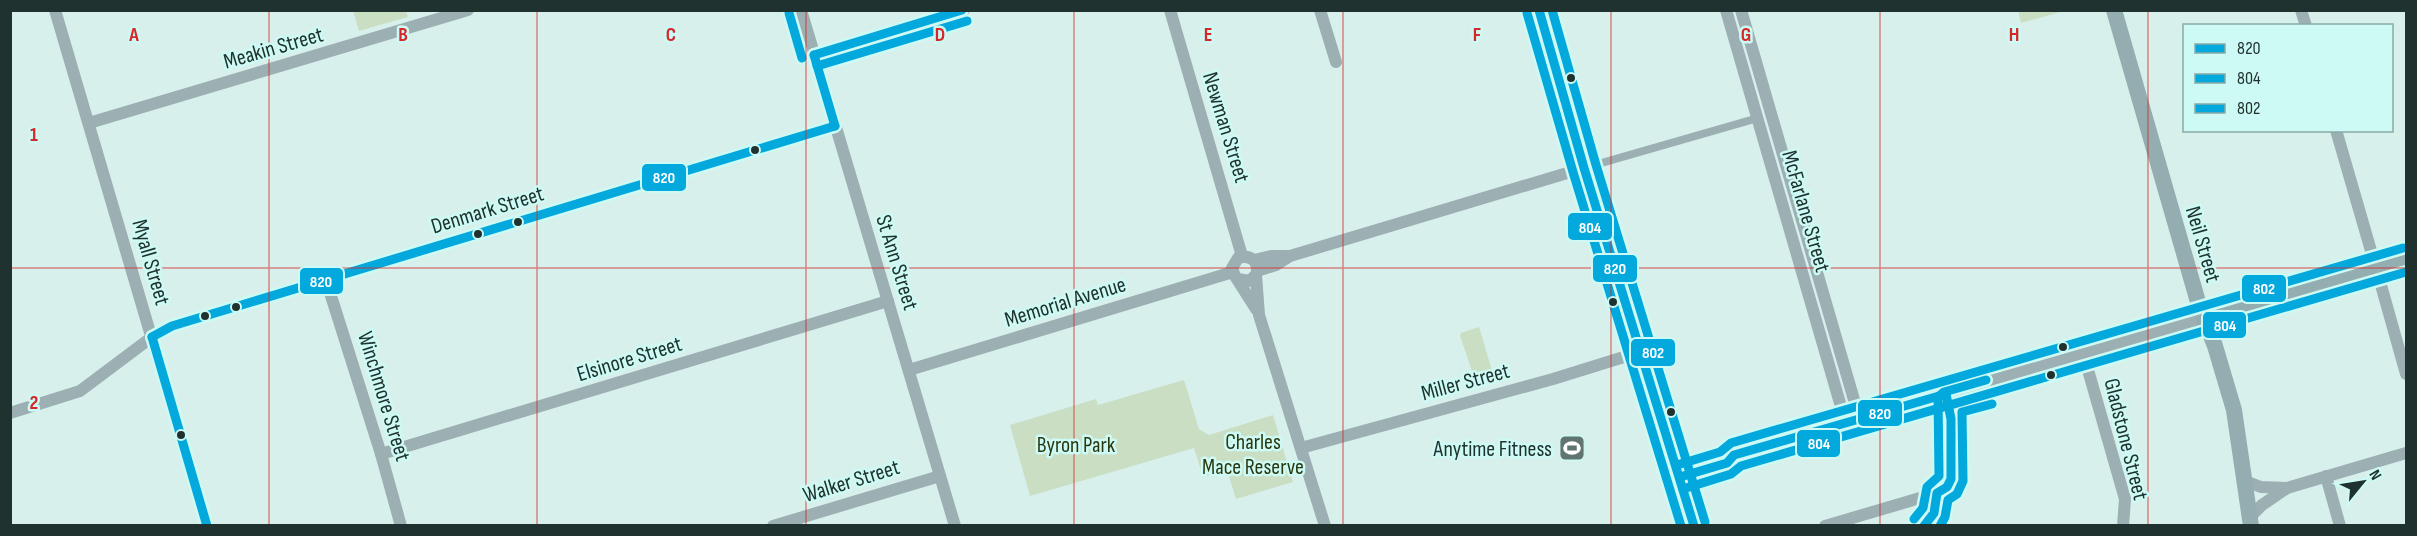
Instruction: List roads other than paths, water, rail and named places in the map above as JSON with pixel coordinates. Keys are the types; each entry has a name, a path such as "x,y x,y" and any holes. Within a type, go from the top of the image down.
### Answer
{"main road":[{"name":"Neil Street","path":"2114,10 2199,307 2206,322 2234,410 2250,521"},
{"path":"2377,273 2406,260"},
{"path":"2206,322 2377,273 2406,268"}],"street":[{"name":"Myall Street","path":"55,10 207,525"},
{"name":"Meakin Street","path":"89,123 468,10"},
{"name":"St Ann Street","path":"801,10 955,525"},
{"path":"814,56 964,10"},
{"name":"Newman Street","path":"1170,10 1252,266 1260,315 1325,525"},
{"path":"1320,10 1336,62"},
{"path":"1539,10 1584,168 1694,525"},
{"name":"McFarlane Street","path":"1726,10 1842,410 1840,423"},
{"name":"McFarlane Street","path":"1741,10 1859,417"},
{"path":"1235,276 1233,264 1276,265 1290,256 1758,118"},
{"name":"Denmark Street","path":"10,413 80,391 152,337 172,326 835,126"},
{"path":"2337,132 2406,374"},
{"name":"Memorial Avenue","path":"909,370 1235,276 1250,281 1252,266"},
{"name":"Newman Street","path":"1235,276 1260,315"},
{"name":"Winchmore Street","path":"326,280 401,525"},
{"name":"Elsinore Street","path":"381,454 888,301"},
{"path":"1727,463 1734,455 1859,417 1947,398 2086,363 2206,322"},
{"path":"1680,477 1727,463 1737,464 1947,398 2206,322"},
{"name":"Miller Street","path":"1301,448 1553,379 1640,352"},
{"name":"Gladstone Street","path":"2086,363 2125,499 2123,525"},
{"path":"1824,525 1937,494 1947,487 1952,473 1947,398"},
{"path":"2250,521 2262,505 2287,488 2406,453"},
{"name":"Walker Street","path":"773,525 940,476"},
{"path":"2326,476 2340,525"},
{"path":"2245,481 2261,487 2287,488"}],"place":[{"name":"Anytime Fitness","path":"1572,448"}],"park label":[{"name":"Byron Park","path":"1076,444"},
{"name":"Charles Mace Reserve","path":"1253,454"}]}
